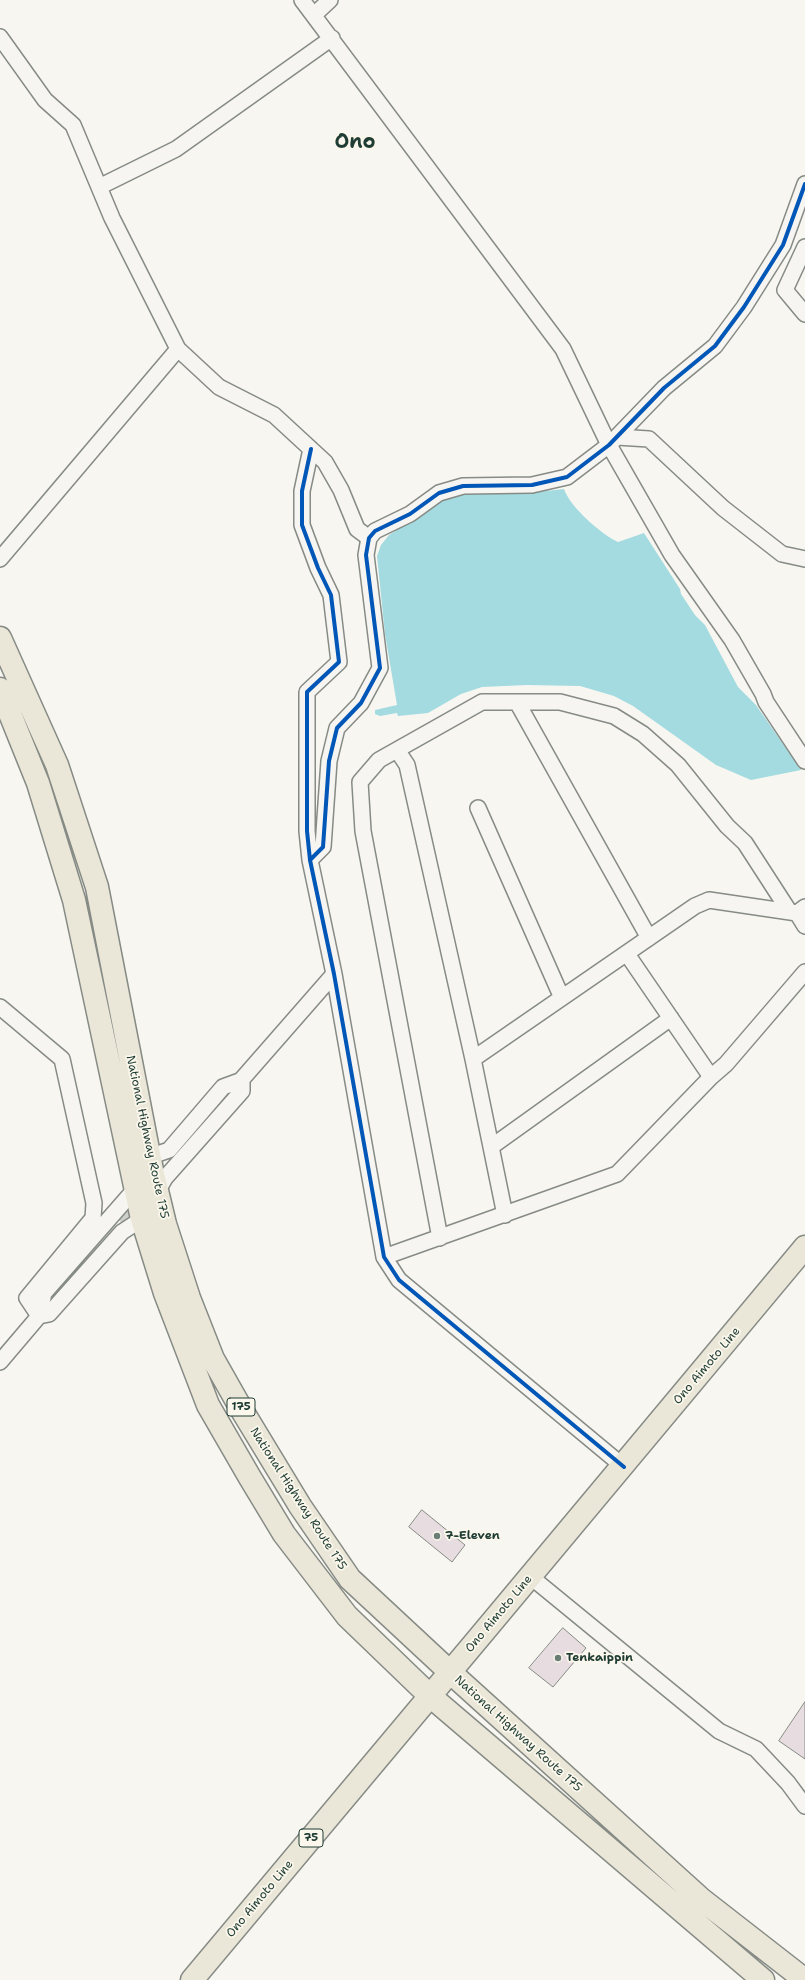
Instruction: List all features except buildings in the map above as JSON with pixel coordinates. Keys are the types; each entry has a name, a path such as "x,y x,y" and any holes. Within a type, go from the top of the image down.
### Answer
{"main road":[{"name":"National Highway Route 175","path":"0,638 57,765 97,888 149,1157 157,1192 189,1298 213,1359 292,1492 350,1579 450,1672 701,1899 805,1980"},
{"name":"National Highway Route 175","path":"0,689 38,782 74,900 142,1219 165,1293 208,1405 249,1476 284,1534 347,1616 429,1695 763,1980"},
{"name":"Ono Aimoto Line","path":"192,1980 429,1695 624,1467 805,1247"}],"street":[{"path":"302,0 315,14 563,349 672,555 732,640 763,694 766,702 805,761"},
{"path":"315,14 330,0"},
{"path":"0,37 45,100 73,125 112,218 178,349 219,387 274,414 312,449 325,462 341,490 357,528 369,538"},
{"path":"100,187 176,149 332,38"},
{"path":"310,860 323,847 329,761 337,728 361,703 380,668 366,555 369,538 375,531 410,514 439,493 463,486 532,485 567,477 613,441 664,388 715,346 744,307 783,245 805,184"},
{"path":"805,247 785,290 805,314"},
{"path":"0,559 178,349"},
{"path":"613,441 649,439 723,508 782,554 805,559"},
{"path":"312,449 302,491 302,525 318,568 331,595 339,662 306,692 307,831 310,860 334,974 384,1257 399,1280 624,1467"},
{"path":"0,544 35,504 42,510 46,517 0,571"},
{"path":"440,1238 363,831 360,782 379,760 482,702 560,702 614,716 643,734 678,765 727,826 745,843 797,910 805,926"},
{"path":"517,702 649,938"},
{"path":"397,750 407,765 473,1059 505,1215"},
{"path":"478,808 562,998"},
{"path":"473,1059 695,906 709,900 797,910"},
{"path":"627,954 711,1077"},
{"path":"384,1257 617,1174 711,1077 726,1064 805,972"},
{"path":"171,1161 334,974"},
{"path":"0,1007 62,1060 94,1203 93,1218 28,1298 39,1316"},
{"path":"491,1147 671,1018"},
{"path":"149,1157 169,1150 223,1087 242,1080"},
{"path":"157,1192 165,1178 242,1091 242,1080"},
{"path":"39,1316 44,1293 136,1188"},
{"path":"39,1316 49,1314 122,1232 142,1219"},
{"path":"0,1362 120,1221"},
{"path":"531,1577 719,1731 756,1749 788,1783 805,1806"}],"water":[{"path":"564,489 567,496 579,512 603,533 618,542 644,533 680,589 681,594 695,615 705,625 738,687 756,705 801,770 751,780 716,765 633,706 614,696 580,686 527,685 482,687 461,694 428,713 398,716 397,713 380,716 375,714 375,710 397,705 385,634 377,556 381,545 389,535 450,496 468,492 527,493"}],"tunnel":[{"path":"120,1221 142,1196"}],"cycle path":[{"path":"310,860 323,847 329,761 337,728 361,703 380,668 366,555 369,538 375,531 410,514 439,493 463,486 532,485 567,477 609,445 664,388 715,346 744,307 783,245 805,184"},
{"path":"311,449 302,491 302,525 318,568 331,595 339,662 307,692 307,831 310,860 334,974 384,1257 399,1280 624,1467"}],"place":[{"name":"7-Eleven","path":"437,1536"},
{"name":"Tenkaippin","path":"558,1658"}],"district":[{"name":"Ono","path":"355,143"}]}
